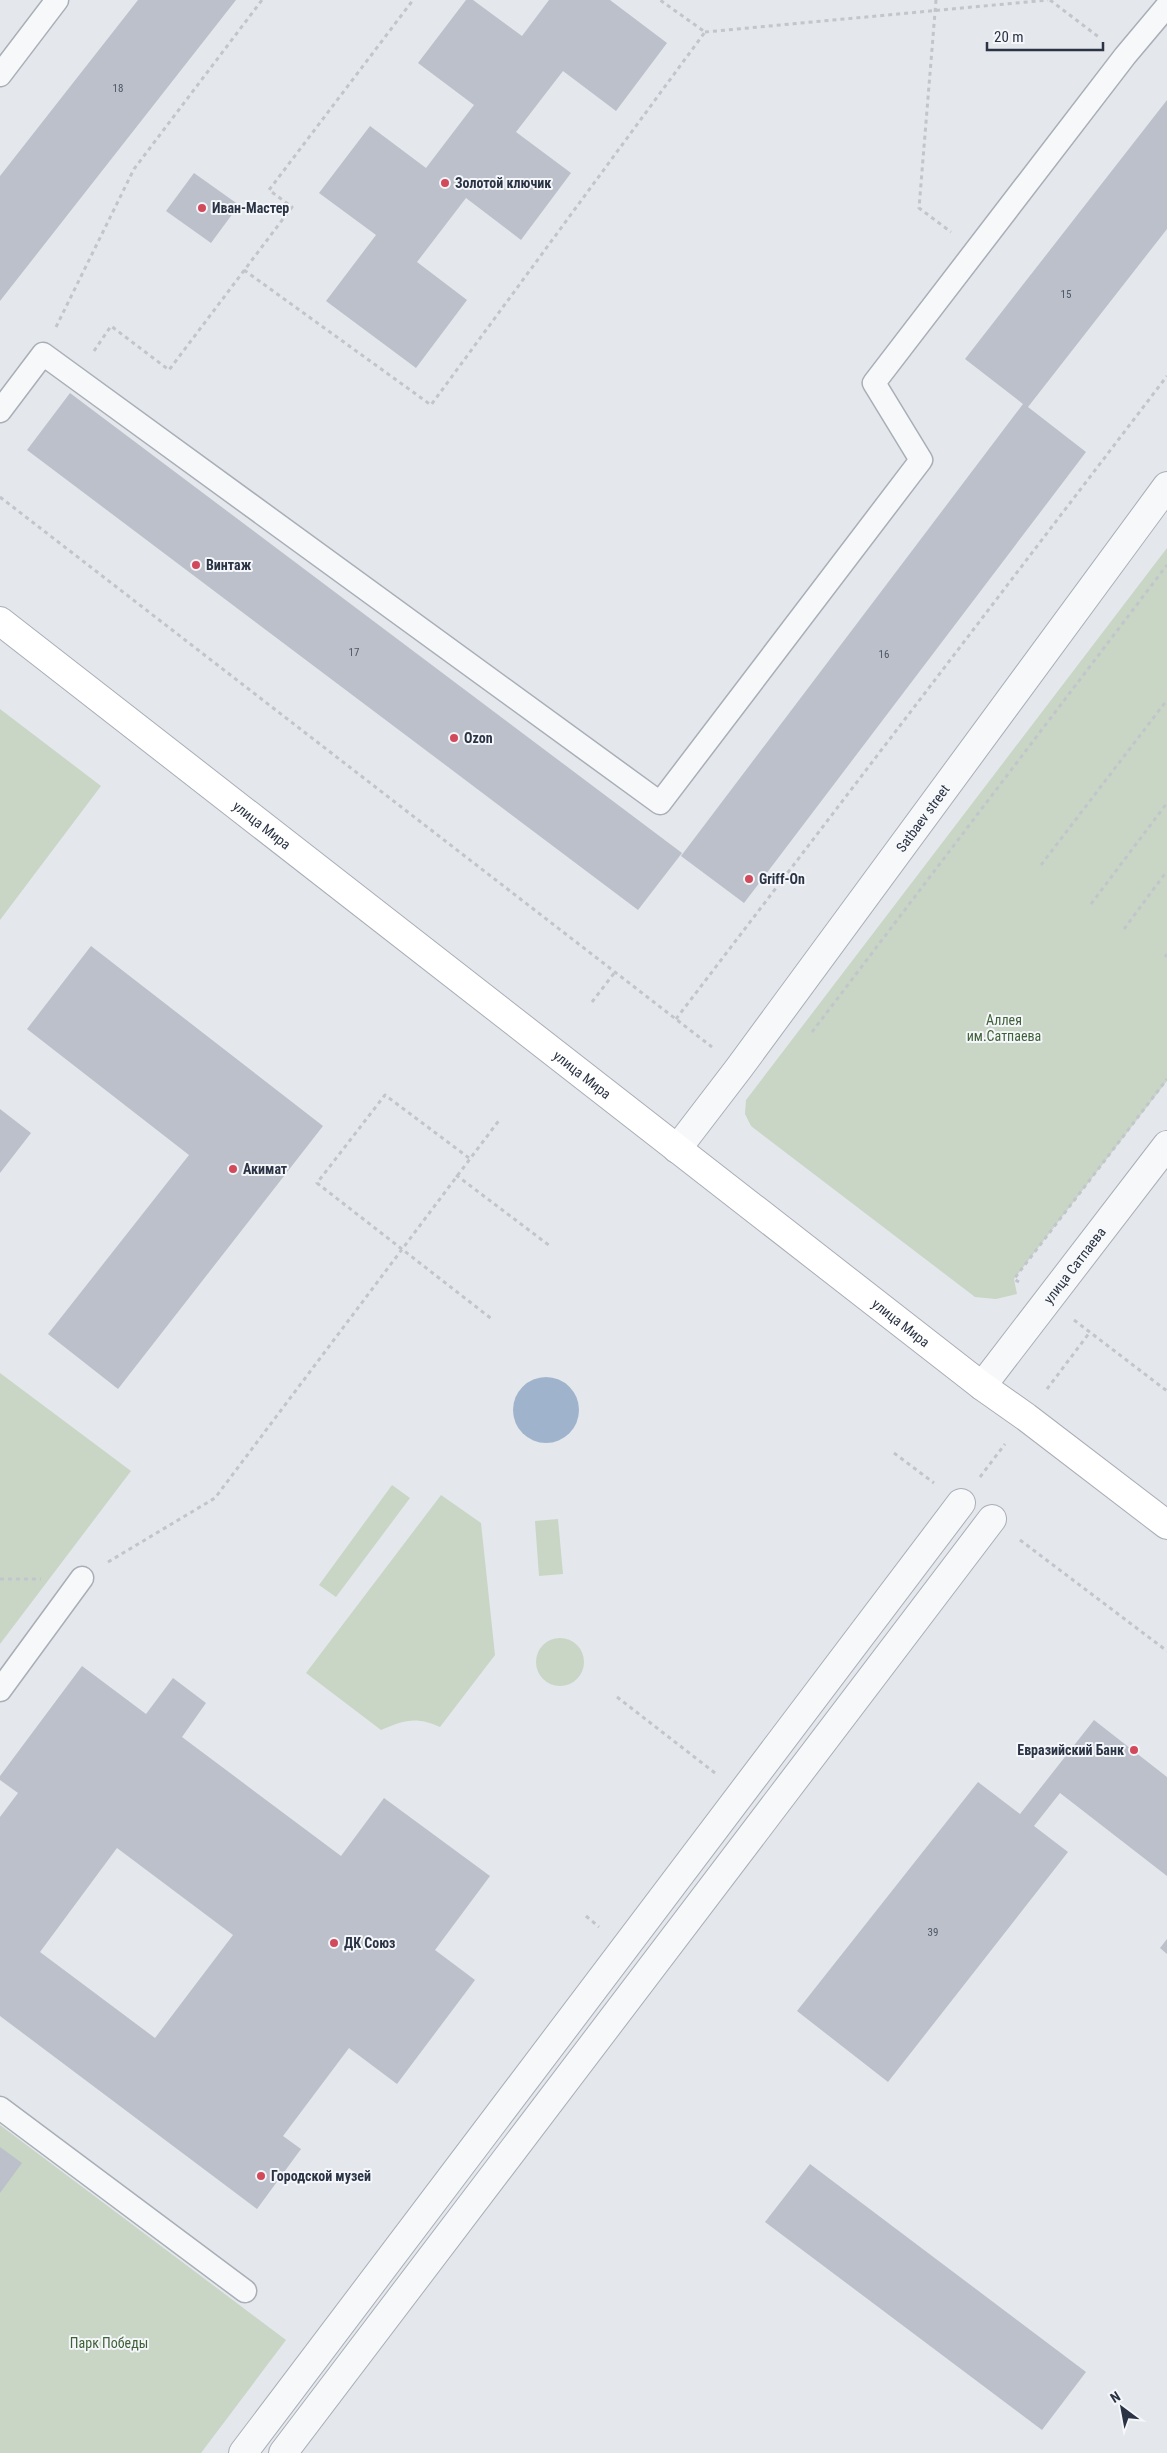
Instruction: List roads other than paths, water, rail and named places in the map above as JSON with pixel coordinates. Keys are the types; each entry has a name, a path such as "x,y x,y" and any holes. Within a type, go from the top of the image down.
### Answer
{"street":[{"name":"Satbaev street","path":"677,1148 739,1068 1167,486"},
{"name":"улица Мира","path":"0,621 982,1386 1026,1417 1167,1525"},
{"name":"улица Сатпаева","path":"982,1386 1167,1145"},
{"path":"243,2453 961,1503"},
{"path":"283,2453 992,1519"}],"lane":[{"path":"0,75 57,0"},
{"path":"0,411 42,354 660,802 921,460 874,383 1125,56 1167,6"},
{"path":"0,1690 82,1578"},
{"path":"0,2108 245,2291"}],"water":[{"path":"546,1377 559,1379 574,1392 577,1397 579,1410 577,1423 564,1438 559,1441 546,1443 533,1441 518,1428 515,1423 513,1410 515,1397 528,1382 533,1379"}],"place":[{"name":"Золотой ключик","path":"445,183"},
{"name":"Иван-Мастер","path":"202,208"},
{"name":"Винтаж","path":"196,565"},
{"name":"Ozon","path":"454,738"},
{"name":"Griff-On","path":"749,879"},
{"name":"Акимат","path":"233,1169"},
{"name":"Евразийский Банк","path":"1134,1750"},
{"name":"ДК Союз","path":"334,1943"},
{"name":"Городской музей","path":"261,2176"}],"park label":[{"name":"Аллея им.Сатпаева","path":"1004,1028"},
{"name":"Парк Победы","path":"109,2343"}]}
